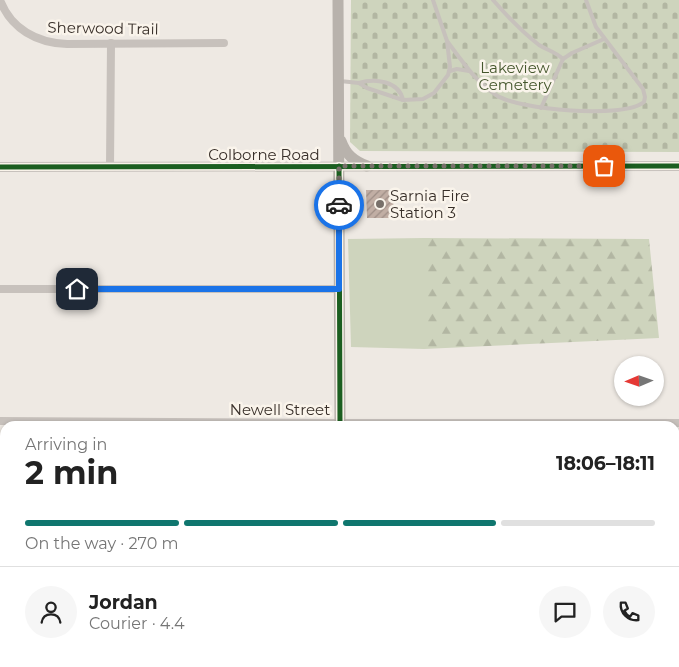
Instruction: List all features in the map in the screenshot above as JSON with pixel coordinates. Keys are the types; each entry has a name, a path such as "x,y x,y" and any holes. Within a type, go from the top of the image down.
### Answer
{"main road":[{"path":"338,0 340,421"},
{"path":"339,137 343,148 349,156 357,162 368,166"}],"street":[{"name":"Sherwood Trail","path":"0,0 6,12 16,24 28,34 40,40 56,43 224,43"},
{"path":"110,167 111,43"},
{"name":"Colborne Road","path":"0,166 679,166"},
{"path":"0,289 339,289"}],"lane":[{"path":"359,83 367,88 403,100 416,100 429,96 444,81 450,71 447,42 433,0"},
{"path":"493,0 514,24 541,46 560,55 563,59"},
{"path":"447,42 480,83 497,96 511,102 541,108 573,110 634,108 644,102 643,89 596,27 586,0"},
{"path":"541,108 563,59 604,39"},
{"path":"450,71 457,69 470,71"},
{"path":"339,81 359,83 371,80 388,83 402,94 403,100"}],"green space":[{"name":"Lakeview Cemetery","path":"351,0 679,0 679,152 360,151 350,142"},
{"path":"424,238 424,349 351,347 348,239"},
{"path":"424,238 649,239 659,338 424,349"}],"building":[{"name":"Sarnia Fire Station 3","path":"366,190 393,190 394,218 367,218"}],"cycle path":[{"name":"Newell Street","path":"339,166 340,421"},
{"path":"0,167 679,166"}],"way so far":[{"path":"339,205 339,166 604,166"}],"place":[{"name":"Sarnia Fire Station 3","path":"380,204"}],"route":[{"path":"77,289 339,289 339,205"}]}
